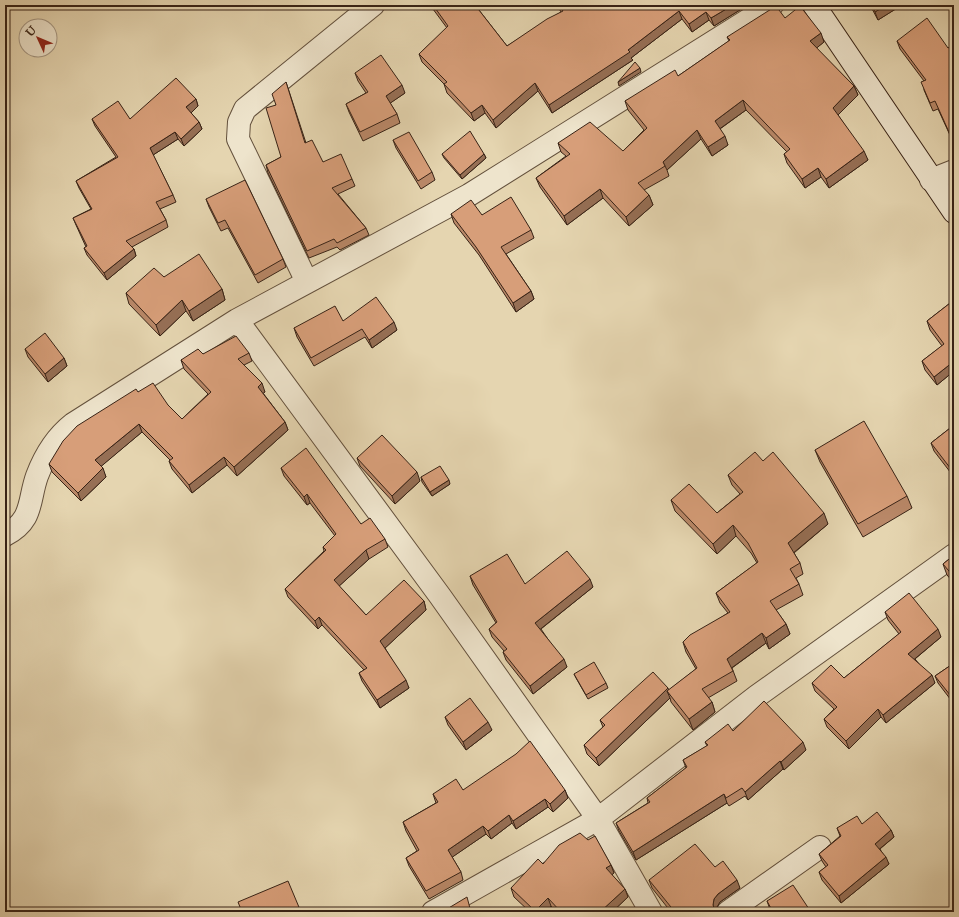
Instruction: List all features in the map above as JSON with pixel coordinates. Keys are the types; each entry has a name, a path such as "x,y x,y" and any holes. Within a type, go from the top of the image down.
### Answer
{"street":[{"path":"308,282 238,139 238,122 245,109 373,5"},
{"path":"5,535 22,522 30,510 37,478 46,456 60,434 79,419 238,320 469,195 772,5"},
{"path":"814,5 954,212"},
{"path":"931,180 954,171"},
{"path":"238,320 440,596 598,819 650,912"},
{"path":"433,912 598,819 757,696 954,555"},
{"path":"728,912 820,847"}],"building":[{"path":"433,5 475,5 507,46 547,19 563,11 559,5 733,5 711,18 706,12 689,24 679,11 628,50 630,52 549,105 535,83 493,120 482,105 471,113 444,84 447,82 419,54 448,26"},
{"path":"872,5 886,5 875,12"},
{"path":"776,6 785,18 800,6 821,33 810,41 854,86 833,108 864,151 826,179 818,168 802,179 784,154 790,149 743,100 715,121 725,136 708,147 697,130 663,162 665,166 638,183 649,195 626,217 600,189 564,216 536,178 570,154 558,143 590,122 623,151 647,128 625,101 675,70 678,76 730,40 727,37"},
{"path":"927,18 948,48 954,45 954,141 935,101 930,103 921,82 926,80 897,41"},
{"path":"381,55 402,85 386,96 397,114 360,132 346,104 368,92 355,73"},
{"path":"635,62 640,68 618,82"},
{"path":"176,78 196,99 186,107 199,122 181,139 175,132 150,148 173,195 156,202 166,220 126,241 134,249 104,273 84,248 87,246 73,218 92,209 76,181 118,157 92,119 118,101 130,119"},
{"path":"286,82 305,143 312,140 323,162 341,154 352,179 332,188 366,228 337,243 334,239 307,251 266,165 281,157 266,108 276,105 272,94"},
{"path":"470,131 484,154 460,175 442,154"},
{"path":"409,132 432,172 418,181 393,140"},
{"path":"245,180 283,259 255,275 225,220 218,223 206,199"},
{"path":"511,197 531,230 501,247 531,291 513,303 476,247 451,214 471,200 482,215"},
{"path":"199,254 222,289 189,311 182,300 156,325 126,293 154,268 164,277"},
{"path":"376,297 394,322 369,340 362,329 311,358 294,328 335,306 343,321"},
{"path":"954,300 954,363 953,362 934,377 922,361 944,344 927,321"},
{"path":"45,333 64,358 45,374 25,349"},
{"path":"236,336 249,353 238,359 262,383 258,387 285,422 234,467 224,457 189,485 169,461 173,458 139,424 95,460 103,468 78,493 49,464 63,441 77,426 136,389 138,392 153,383 168,405 182,419 211,392 181,360 198,349 203,354"},
{"path":"864,421 907,496 858,524 815,450"},
{"path":"954,425 954,473 931,443"},
{"path":"382,435 417,472 392,496 357,458"},
{"path":"306,448 361,524 370,518 385,539 366,550 334,580 366,615 404,580 424,601 380,641 406,680 377,700 359,673 367,668 319,617 315,621 285,589 326,550 323,547 336,534 307,494 304,497 281,468"},
{"path":"755,452 763,461 773,452 824,513 788,543 800,563 790,569 799,584 770,601 786,624 766,638 762,633 727,659 733,671 702,689 712,702 689,719 667,691 697,668 683,642 690,635 730,612 716,593 758,562 748,543 733,525 713,544 671,500 689,484 717,513 743,492 728,475"},
{"path":"440,466 449,480 430,492 421,477"},
{"path":"567,551 590,579 535,623 564,659 530,686 503,652 507,649 489,629 497,622 470,576 507,554 525,584"},
{"path":"954,555 954,577 943,564"},
{"path":"909,593 938,629 908,654 932,675 883,715 878,709 846,741 824,719 837,707 812,683 831,665 844,678 901,632 885,612"},
{"path":"594,662 606,683 586,695 574,674"},
{"path":"954,663 954,700 935,676"},
{"path":"653,672 668,688 596,758 584,745 605,725 600,720"},
{"path":"470,698 488,722 463,742 445,717"},
{"path":"764,701 803,742 745,792 742,788 726,798 724,794 633,852 616,823 650,802 647,798 687,767 683,760 708,745 705,742 728,724 733,731"},
{"path":"530,741 565,790 550,804 545,799 513,821 509,815 488,831 483,826 448,850 461,872 426,891 406,858 419,850 403,822 438,802 433,794 456,779 463,790 516,754"},
{"path":"877,812 891,830 875,844 886,857 839,896 819,872 828,865 819,854 841,836 837,828 857,816 862,824"},
{"path":"580,833 588,840 595,836 611,865 606,868 625,889 600,912 561,912 548,898 535,911 511,888 538,859 543,864 559,845"},
{"path":"695,844 715,867 723,861 737,880 718,894 714,899 713,905 716,912 675,912 649,880"},
{"path":"288,881 301,912 242,912 238,902"},
{"path":"793,885 811,912 773,912 767,901"},
{"path":"467,897 471,912 442,912"}]}
